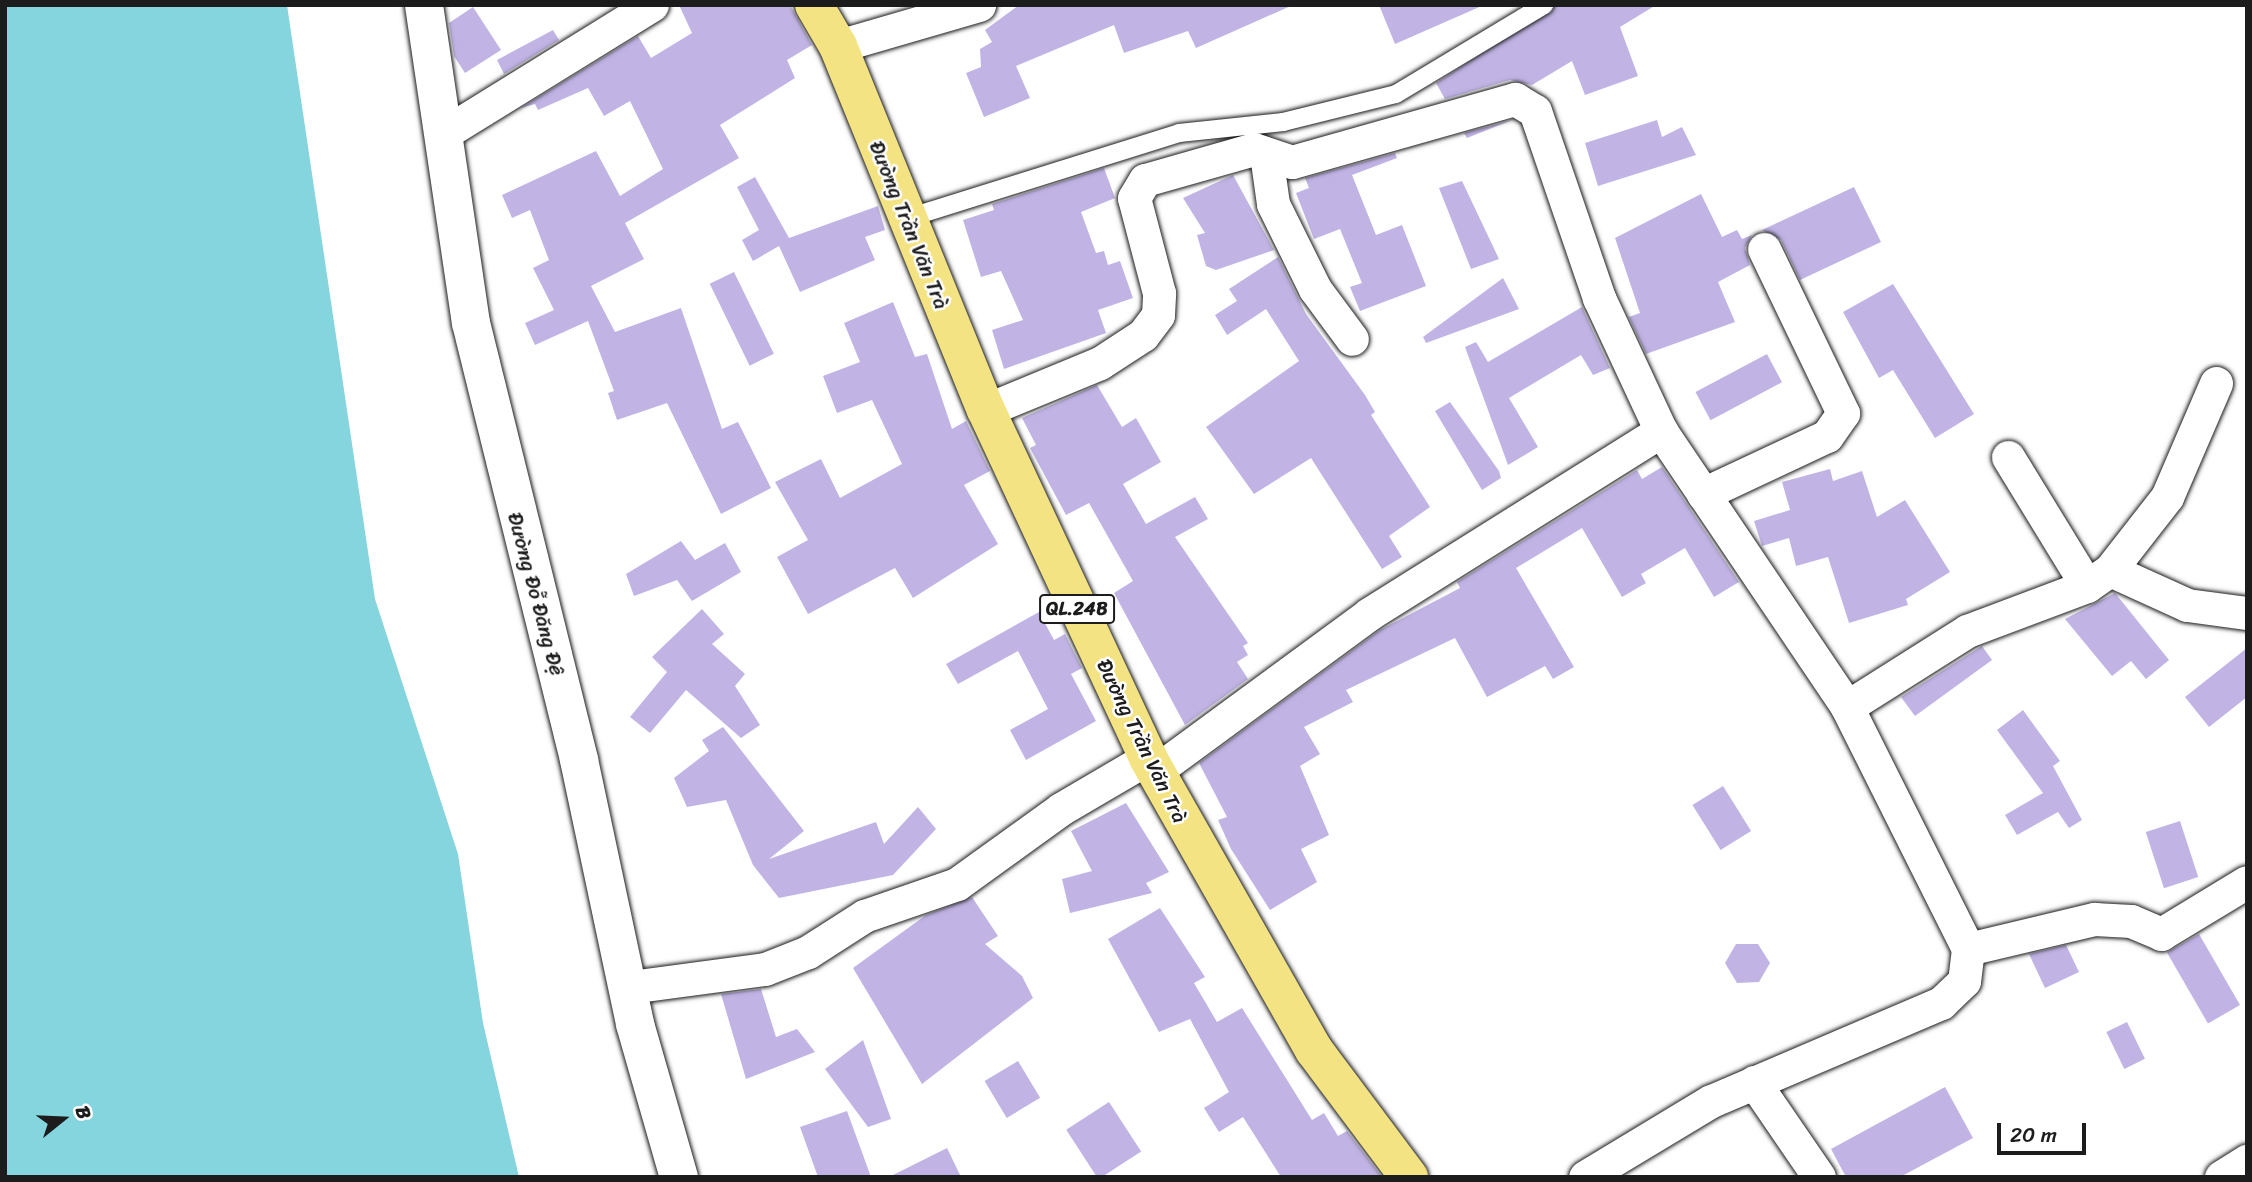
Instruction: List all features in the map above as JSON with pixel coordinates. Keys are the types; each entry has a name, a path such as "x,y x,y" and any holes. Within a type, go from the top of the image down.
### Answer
{"main road":[{"name":"Đường Trần Văn Trà","path":"814,5 838,46 905,219 986,410 1152,764 1198,854 1314,1051 1409,1177"}],"street":[{"name":"Đường Đỗ Đăng Đệ","path":"424,5 446,132 449,204 473,336 630,987 679,1177"},
{"path":"446,132 652,5"},
{"path":"838,46 979,5"},
{"path":"986,410 1100,363 1143,335 1158,315 1159,293 1136,188 1236,153 1266,154 1292,162 1484,106 1526,103 1544,133 1599,298 1661,431 1847,707 1968,949 1964,981 1941,1003 1754,1082 1585,1177"},
{"path":"1266,154 1273,204 1315,289 1352,339"},
{"path":"1703,494 1827,436 1843,413 1764,249"},
{"path":"1847,707 1967,631 2098,578 2167,498 2216,383"},
{"path":"630,987 765,969 808,952 864,916 957,884 1061,809 1152,764 1370,614 1661,431"},
{"path":"2008,457 2098,578 2187,605 2247,613"},
{"path":"1968,949 2094,919 2131,921 2161,934 2247,882"},
{"path":"1754,1082 1819,1177"},
{"path":"2221,1177 2247,1161"}],"lane":[{"path":"905,219 1179,133 1283,121 1396,94 1544,5"}],"water":[{"path":"5,5 287,5 375,599 458,854 483,1023 519,1177 5,1177"}],"building":[{"path":"679,5 790,5 812,45 787,60 795,78 720,125 739,158 625,223 644,259 591,286 615,332 681,308 722,429 738,422 771,488 721,514 667,403 617,420 608,393 614,391 588,321 535,345 525,323 554,310 533,268 549,260 530,210 512,218 502,195 596,151 620,196 663,169 630,101 604,116 588,88 538,110 535,104 521,108 638,36 651,58 692,33"},
{"path":"1019,5 1293,5 1196,48 1188,31 1124,53 1114,25 1016,66 1030,98 984,117 966,73 981,67 980,49 992,42 985,30"},
{"path":"1379,5 1484,5 1395,44"},
{"path":"1556,5 1656,5 1620,27 1638,76 1585,95 1572,61 1532,85 1510,80 1445,99 1436,83"},
{"path":"473,7 501,50 465,73 454,56 449,23"},
{"path":"553,30 559,40 504,74 497,60"},
{"path":"1512,120 1467,138 1464,133"},
{"path":"1657,120 1662,137 1682,127 1696,155 1598,186 1585,143"},
{"path":"1395,153 1397,158 1352,175 1376,235 1402,225 1426,286 1360,311 1350,287 1362,283 1340,229 1314,239 1296,193 1309,188 1305,178"},
{"path":"1104,168 1115,198 1081,212 1096,253 1104,251 1108,265 1120,261 1133,298 1098,310 1106,333 1004,369 992,330 1023,320 1001,271 981,277 963,220 994,210 992,204"},
{"path":"1233,175 1274,250 1216,270 1206,266 1197,235 1205,233 1183,198"},
{"path":"755,177 789,238 878,206 885,230 865,237 875,260 800,292 779,246 753,261 742,240 759,230 737,187"},
{"path":"1462,181 1499,259 1471,269 1439,188"},
{"path":"1854,187 1881,242 1800,280 1781,240 1762,230"},
{"path":"1701,194 1722,237 1737,230 1742,239 1752,235 1745,248 1750,265 1718,282 1735,322 1646,354 1629,317 1640,313 1615,238"},
{"path":"1278,257 1306,314 1365,395 1375,412 1371,415 1430,507 1389,536 1402,557 1382,569 1311,458 1254,494 1206,427 1299,361 1266,309 1227,335 1215,315 1237,301 1229,289"},
{"path":"734,272 774,354 750,366 710,284"},
{"path":"1503,278 1519,309 1426,343 1423,337"},
{"path":"1893,284 1974,414 1935,438 1893,370 1879,378 1843,312"},
{"path":"893,302 915,357 927,354 952,429 966,421 990,471 964,485 998,544 913,598 895,568 808,614 777,557 808,540 775,482 821,459 840,498 902,464 872,400 837,413 823,376 860,362 844,323"},
{"path":"1582,307 1610,368 1593,375 1581,355 1509,398 1538,447 1508,465 1465,347 1476,342 1488,362"},
{"path":"1767,354 1782,382 1711,420 1695,392"},
{"path":"1097,385 1122,427 1136,418 1161,462 1123,484 1146,524 1195,497 1208,519 1175,537 1248,643 1243,646 1248,655 1237,662 1248,679 1185,725 1114,593 1133,581 1089,503 1066,515 1030,448 1036,445 1022,418"},
{"path":"1450,402 1499,471 1501,478 1482,490 1435,411"},
{"path":"1662,467 1739,582 1714,597 1685,548 1641,574 1646,583 1622,597 1582,528 1516,568 1574,667 1553,679 1545,666 1487,697 1455,638 1346,690 1353,702 1304,727 1320,754 1300,766 1329,835 1301,849 1317,882 1270,910 1231,849 1218,820 1227,817 1199,763 1380,630 1460,588 1457,582 1637,470 1642,479"},
{"path":"1830,469 1833,481 1862,471 1877,517 1905,500 1950,572 1906,599 1908,605 1849,623 1828,557 1796,566 1789,538 1762,546 1754,521 1790,510 1782,482"},
{"path":"681,541 695,560 725,543 741,572 692,601 677,580 634,596 626,574"},
{"path":"2115,593 2169,660 2146,679 2131,661 2112,676 2065,619"},
{"path":"702,609 724,634 712,644 745,674 735,686 760,725 741,738 686,690 650,733 630,717 667,672 652,657"},
{"path":"1039,612 1054,640 1065,634 1082,668 1071,674 1096,721 1026,760 1010,730 1048,709 1018,651 958,684 946,664"},
{"path":"1982,646 1992,660 1915,716 1901,697"},
{"path":"2247,648 2247,697 2209,727 2185,697"},
{"path":"2023,710 2060,761 2053,766 2082,820 2069,828 2058,812 2017,835 2005,815 2043,793 1997,730"},
{"path":"723,727 804,831 769,859 876,822 884,844 918,807 936,829 893,875 779,898 753,865 726,800 687,807 674,778 709,751 702,740"},
{"path":"1723,786 1751,831 1721,850 1692,805"},
{"path":"1126,803 1169,872 1146,883 1152,893 1070,913 1062,879 1092,871 1071,831"},
{"path":"2180,821 2198,877 2164,888 2146,832"},
{"path":"972,897 998,936 985,944 1022,976 1033,998 922,1084 853,968 926,915"},
{"path":"1160,908 1205,977 1194,983 1217,1022 1242,1008 1312,1120 1324,1113 1338,1136 1347,1131 1382,1177 1281,1177 1243,1117 1219,1132 1204,1108 1229,1092 1190,1019 1159,1032 1108,939"},
{"path":"2199,934 2240,1005 2208,1024 2167,952"},
{"path":"1736,944 1758,944 1770,963 1759,982 1737,983 1725,963"},
{"path":"2066,945 2079,972 2045,988 2029,954"},
{"path":"761,989 776,1037 797,1029 815,1052 746,1079 721,994"},
{"path":"2127,1022 2145,1059 2124,1069 2106,1032"},
{"path":"863,1040 891,1119 868,1127 825,1069"},
{"path":"1018,1061 1040,1098 1007,1118 985,1081"},
{"path":"1945,1087 1973,1138 1900,1177 1846,1177 1831,1149"},
{"path":"1109,1102 1141,1151 1102,1177 1097,1177 1066,1130"},
{"path":"847,1111 871,1177 818,1177 800,1127"},
{"path":"947,1148 961,1177 889,1177"}]}
